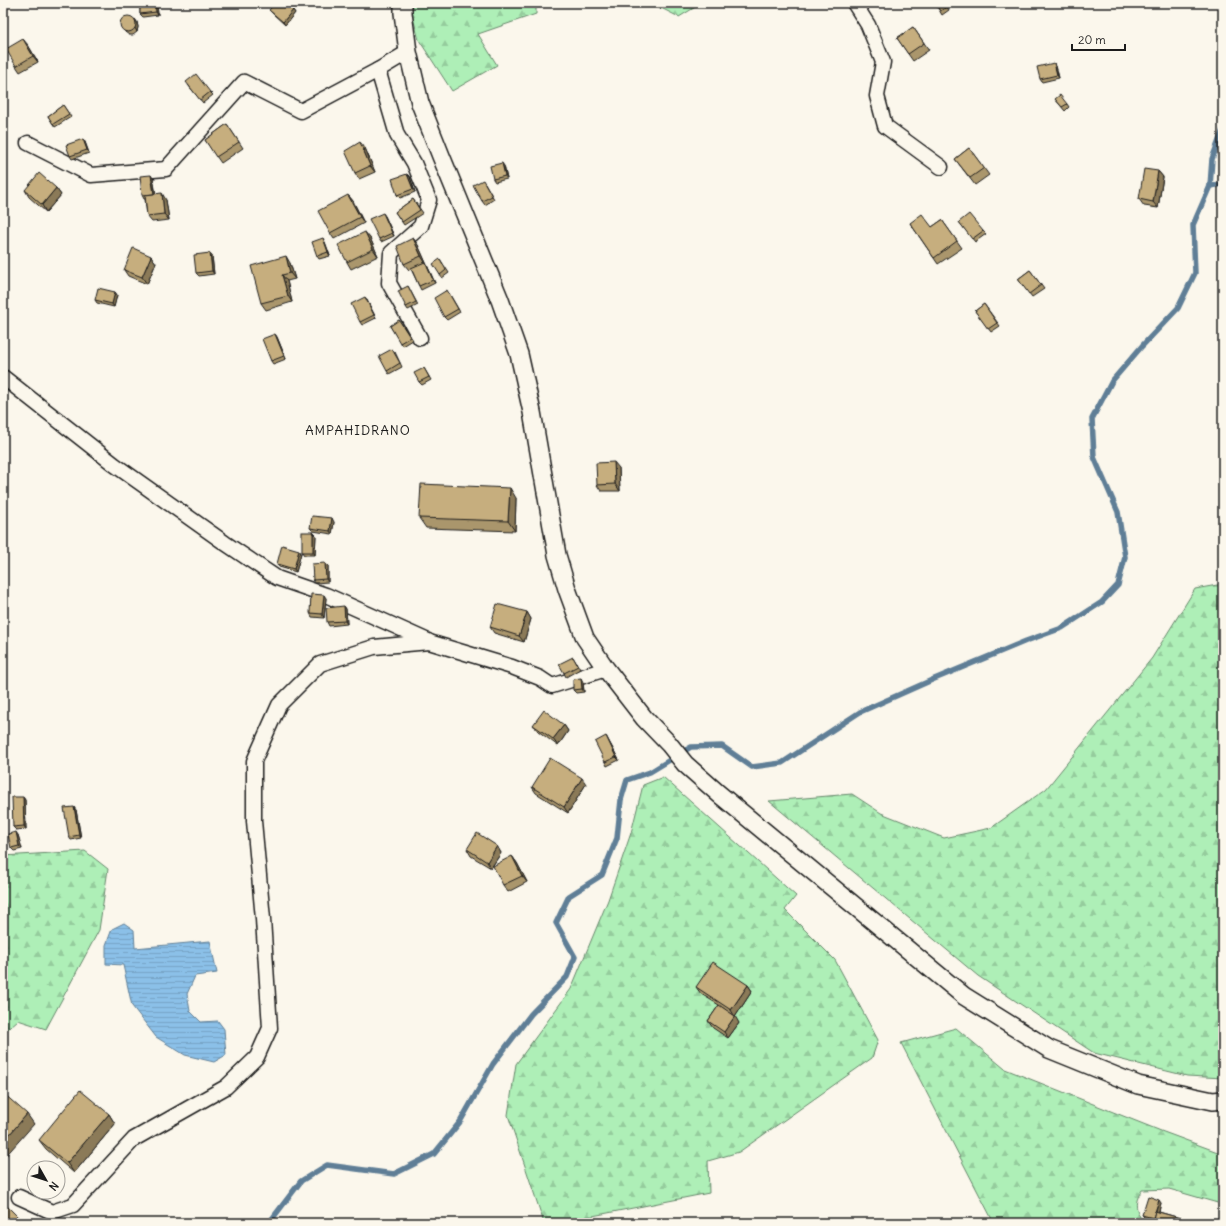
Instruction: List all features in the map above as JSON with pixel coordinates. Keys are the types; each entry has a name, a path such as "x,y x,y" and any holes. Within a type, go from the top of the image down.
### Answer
{"street":[{"path":"403,3 408,52 420,103 440,156 500,300 519,354 532,412 558,556 567,589 585,638 606,669 644,718 669,744 685,764 964,996 1049,1049 1138,1085 1213,1101 1223,1100"},
{"path":"854,3 868,25 883,62 877,96 885,126 941,167"},
{"path":"28,143 91,175 166,169 244,82 301,112 408,52"},
{"path":"378,70 397,135 414,163 428,200 421,226 391,253 389,283 420,338"},
{"path":"3,377 114,465 277,578 326,595 429,642 519,670 540,678 552,686 606,669"},
{"path":"19,1197 52,1212 73,1205 134,1139 226,1087 257,1057 270,1028 263,919 254,821 254,761 279,705 320,664 374,647 429,642"}],"green space":[{"path":"409,3 536,3 536,14 478,34 497,65 452,91 419,40"},
{"path":"651,3 702,3 679,17"},
{"path":"1223,584 1223,1078 1187,1076 1094,1053 978,976 769,801 852,794 881,813 944,838 991,828 1046,789 1152,658 1195,589"},
{"path":"663,777 796,896 785,910 835,960 878,1040 872,1058 739,1152 708,1161 709,1193 557,1223 544,1223 508,1115 516,1064 571,989 608,900 631,833 643,785"},
{"path":"85,851 108,869 99,930 46,1029 18,1020 3,1033 3,856"},
{"path":"956,1028 1005,1069 1223,1154 1223,1200 1221,1204 1169,1189 1142,1190 1137,1199 1136,1206 1143,1223 1092,1223 1090,1221 1087,1223 994,1223 901,1043"}],"water":[{"path":"124,923 134,930 135,948 210,941 217,973 195,976 187,994 190,1011 201,1022 218,1021 224,1029 226,1055 214,1062 185,1055 156,1037 132,1006 123,965 106,964 106,945 112,929"}],"building":[{"path":"140,3 155,3 156,12 140,14"},
{"path":"275,3 285,3 293,10 283,22 269,10"},
{"path":"935,3 944,3 947,7 940,11"},
{"path":"128,16 135,21 136,24 131,31 128,32 121,27 120,24 125,17"},
{"path":"913,27 924,43 908,54 897,38"},
{"path":"23,39 33,56 16,66 6,49"},
{"path":"1054,63 1057,75 1040,79 1037,67"},
{"path":"196,74 210,92 200,100 186,82"},
{"path":"1060,95 1067,104 1062,107 1055,99"},
{"path":"63,105 69,114 53,124 48,116"},
{"path":"227,124 239,142 216,157 205,140"},
{"path":"83,139 87,150 70,156 66,145"},
{"path":"360,142 370,166 355,173 345,151"},
{"path":"969,148 984,168 970,178 955,159"},
{"path":"502,163 505,176 493,179 490,166"},
{"path":"1144,169 1158,171 1153,202 1139,199"},
{"path":"39,173 56,188 42,205 25,190"},
{"path":"407,174 413,189 397,195 392,179"},
{"path":"151,175 154,194 142,195 140,176"},
{"path":"483,180 492,196 482,201 473,185"},
{"path":"162,193 164,214 147,216 145,195"},
{"path":"348,195 360,217 330,233 318,211"},
{"path":"413,199 420,210 402,222 395,212"},
{"path":"383,213 392,233 379,239 369,219"},
{"path":"922,214 932,227 942,220 957,241 934,258 910,223"},
{"path":"969,214 983,231 972,239 959,222"},
{"path":"365,232 373,249 347,262 338,245"},
{"path":"323,238 328,252 317,256 312,242"},
{"path":"413,238 421,256 404,264 397,246"},
{"path":"133,248 151,256 142,277 124,270"},
{"path":"210,253 212,271 196,273 194,255"},
{"path":"286,256 290,273 282,275 288,296 261,303 251,266"},
{"path":"440,259 446,270 440,275 433,264"},
{"path":"425,262 433,280 419,286 411,268"},
{"path":"1030,270 1041,285 1029,294 1018,279"},
{"path":"408,286 416,302 406,307 398,291"},
{"path":"98,288 115,292 112,304 95,300"},
{"path":"447,290 458,309 444,317 434,298"},
{"path":"365,297 374,315 360,322 351,304"},
{"path":"984,304 997,323 988,329 975,311"},
{"path":"399,320 410,337 400,343 390,326"},
{"path":"275,334 284,356 271,361 262,339"},
{"path":"392,349 400,363 387,371 379,356"},
{"path":"424,368 429,377 419,382 414,373"},
{"path":"614,462 615,484 597,485 596,463"},
{"path":"421,484 510,488 508,521 419,518"},
{"path":"312,516 332,518 330,531 310,528"},
{"path":"302,532 313,532 313,552 302,552"},
{"path":"282,545 299,550 294,569 277,564"},
{"path":"325,563 326,579 313,580 312,564"},
{"path":"311,594 324,595 322,614 310,613"},
{"path":"497,604 527,612 519,636 490,627"},
{"path":"344,606 345,621 327,622 326,608"},
{"path":"573,657 578,666 564,673 559,664"},
{"path":"581,678 582,689 573,690 573,679"},
{"path":"544,710 564,725 553,739 533,725"},
{"path":"606,736 616,757 605,762 595,742"},
{"path":"550,758 582,778 564,807 532,787"},
{"path":"12,797 23,797 24,826 13,827"},
{"path":"74,807 79,835 69,837 64,808"},
{"path":"16,832 19,846 11,848 8,834"},
{"path":"477,833 497,846 487,862 467,849"},
{"path":"512,856 522,876 503,885 493,866"},
{"path":"713,962 748,985 731,1010 696,987"},
{"path":"719,1005 735,1016 724,1032 708,1021"},
{"path":"80,1090 109,1114 67,1163 66,1160 63,1160 39,1140"},
{"path":"3,1093 27,1114 3,1142"},
{"path":"1148,1196 1159,1200 1153,1218 1142,1215"},
{"path":"3,1202 24,1223 3,1223"},
{"path":"1155,1211 1194,1222 1152,1223"}],"waterway":[{"path":"269,1223 301,1181 327,1165 394,1174 434,1154 460,1122 493,1064 531,1014 567,977 575,957 556,923 569,896 602,875 617,838 621,800 627,780 650,772 691,747 722,746 752,767 782,763 860,712 932,680 1026,641 1062,628 1102,602 1118,585 1125,557 1118,512 1094,457 1092,419 1112,381 1142,346 1178,308 1195,273 1193,225 1210,186 1212,159 1223,130"},
{"path":"1210,186 1223,184"}],"district":[{"name":"AMPAHIDRANO","path":"358,430"}]}
